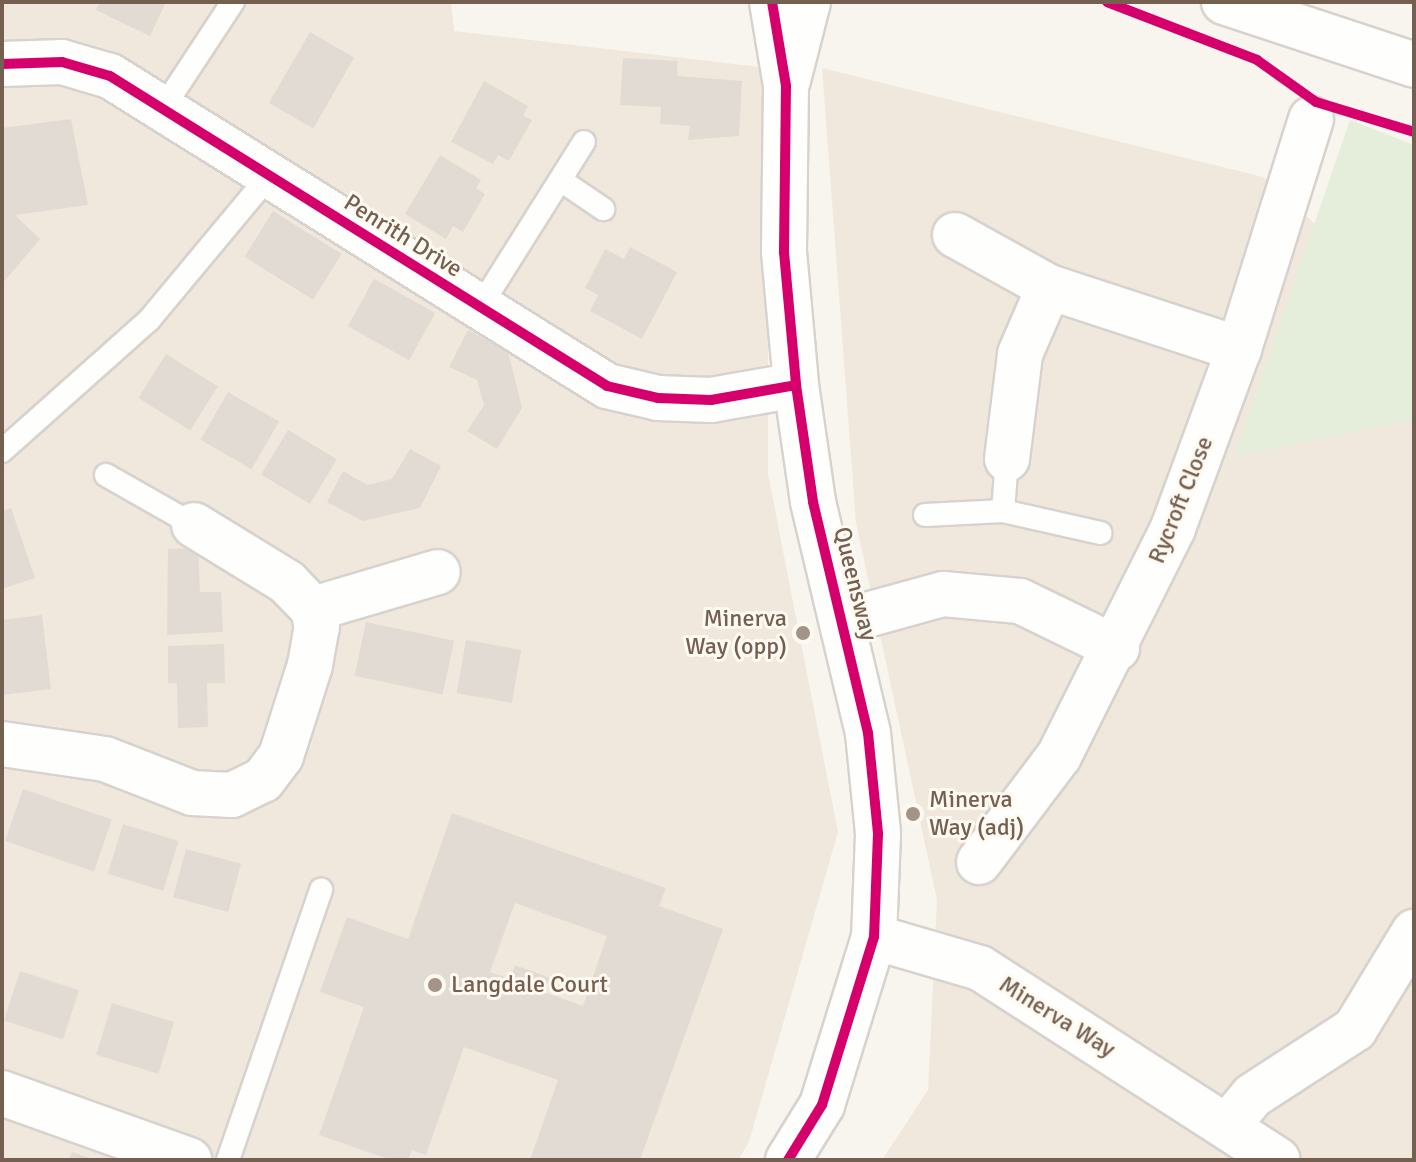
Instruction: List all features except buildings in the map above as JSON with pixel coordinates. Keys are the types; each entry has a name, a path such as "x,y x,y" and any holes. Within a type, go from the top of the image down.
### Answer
{"street":[{"name":"Queensway","path":"772,2 786,86 784,252 796,385 813,502 845,621 868,733 876,819 874,937 822,1105 788,1160"},
{"name":"Queensway","path":"786,86 808,2"},
{"path":"1224,2 1414,65"},
{"name":"Penrith Drive","path":"2,64 62,62 110,76 607,386 658,398 711,400 796,385"},
{"name":"Rycroft Close","path":"979,862 1059,756 1117,648 1173,528 1239,349 1311,119"},
{"path":"955,235 1049,287 1239,349"},
{"path":"1007,459 1020,354 1049,287"},
{"path":"2,744 105,759 192,793 232,795 263,780 281,756 310,665 317,627 313,609 287,582 194,525"},
{"path":"313,609 438,572"},
{"path":"845,621 943,594 1020,601 1117,648"},
{"path":"1228,1125 1252,1096 1355,1029 1414,932"},
{"name":"Minerva Way","path":"874,937 980,968 1278,1160"},
{"path":"2,1093 189,1160"}],"lane":[{"path":"163,108 233,2"},
{"name":"Penrith Drive","path":"480,307 584,142"},
{"path":"2,451 149,320 268,177"},
{"path":"562,181 603,209"},
{"path":"1003,511 1007,459"},
{"path":"106,475 194,525"},
{"path":"925,515 1003,511 1101,533"},
{"path":"228,1160 321,890"}],"shaded area":[{"path":"2,2 451,2 454,31 768,68 768,474 838,832 749,1142 738,1160 2,1160"},
{"path":"822,68 1263,177 1414,314 1414,1160 882,1160 928,1090 937,900 856,523"}],"green space":[{"path":"1350,120 1414,145 1414,419 1234,457"}],"cycle path":[{"path":"772,2 786,86 784,252 796,385 813,502 868,733 878,834 874,937 822,1105 788,1160"},
{"path":"1107,2 1257,60 1316,102 1414,132"},
{"path":"2,64 62,62 110,76 607,386 658,398 711,400 796,385"}],"place":[{"name":"Minerva Way (opp)","path":"803,633"},
{"name":"Minerva Way (adj)","path":"913,814"},
{"name":"Langdale Court","path":"435,985"}]}
